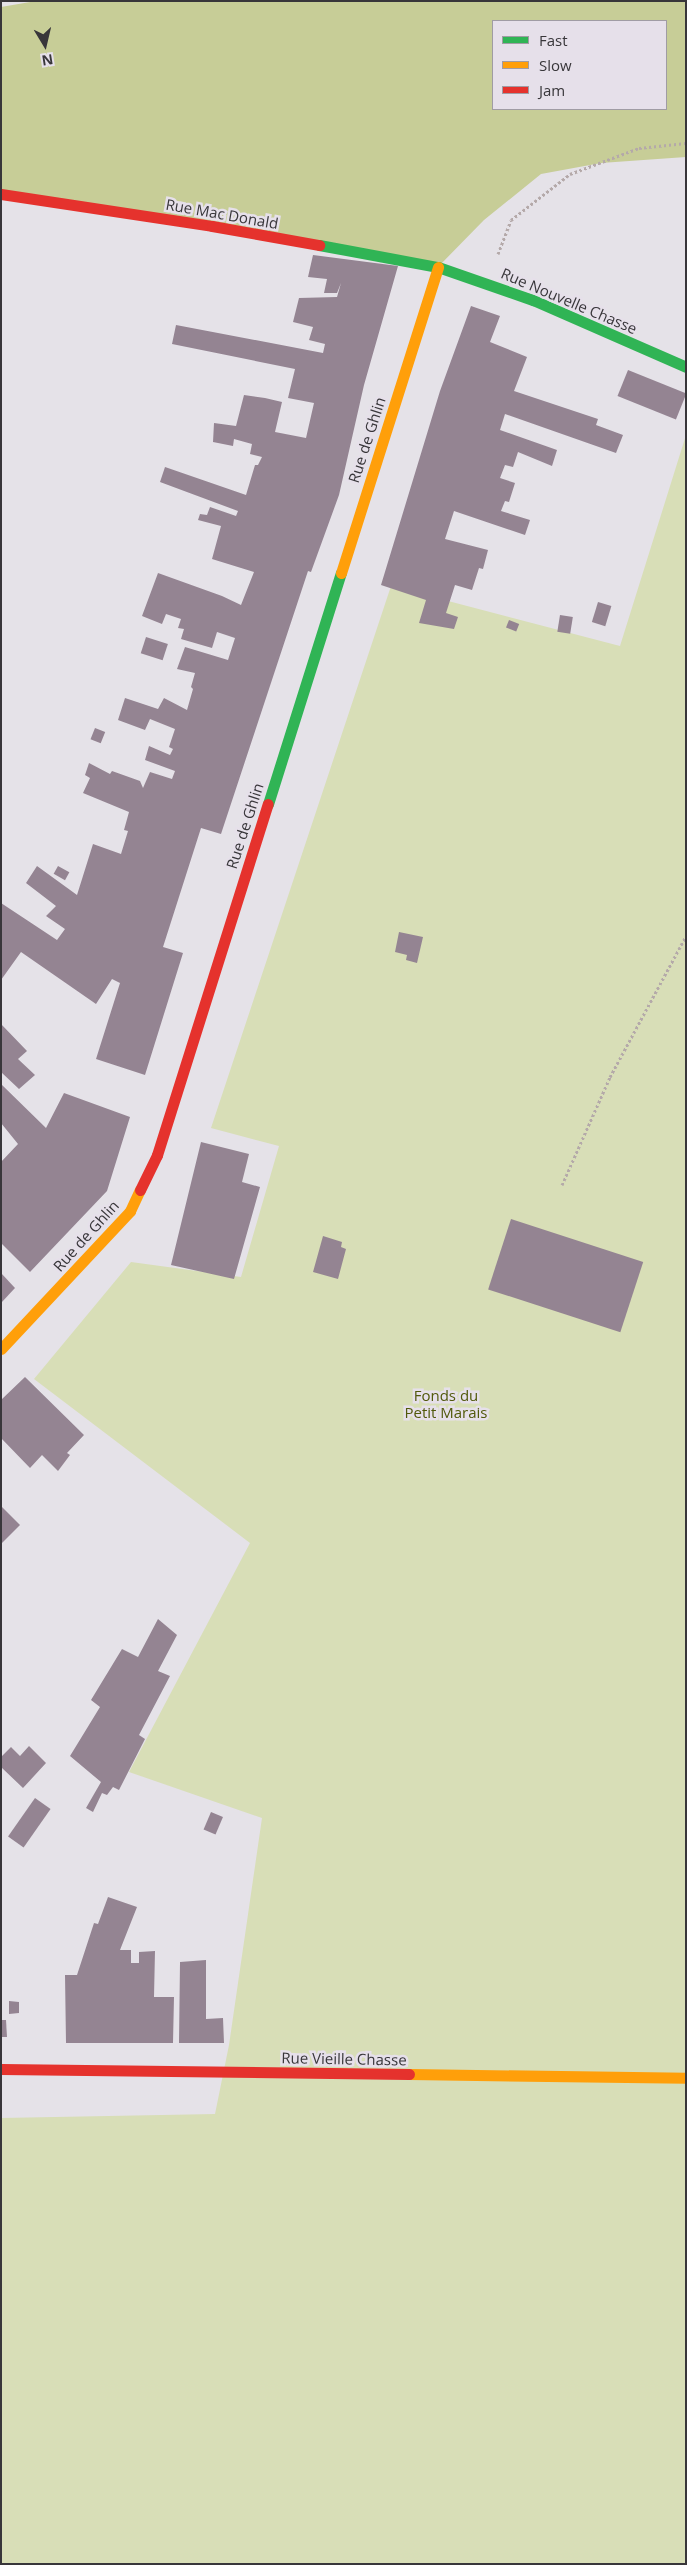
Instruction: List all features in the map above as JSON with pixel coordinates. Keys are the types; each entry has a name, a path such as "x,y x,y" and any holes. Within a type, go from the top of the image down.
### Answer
{"street":[{"name":"Rue Mac Donald","path":"1,194 212,226 438,267"},
{"name":"Rue Nouvelle Chasse","path":"438,267 488,283 686,367"},
{"name":"Rue de Ghlin","path":"1,1349 130,1211 157,1155 438,267"},
{"name":"Rue Vieille Chasse","path":"1,2069 686,2078"}],"path":[{"path":"488,283 510,220 570,174 639,148 686,143"},
{"path":"562,1185 610,1077 686,936"}],"green space":[{"path":"36,1 686,1 686,157 601,163 541,174 484,220 438,267 1,194 1,7"},
{"name":"Fonds du Petit Marais","path":"686,435 686,2564 1,2564 1,2118 215,2114 229,2045 262,1818 129,1772 250,1543 34,1379 131,1262 241,1277 279,1146 211,1128 391,586 620,646"}],"building":[{"path":"313,255 398,266 364,385 339,495 311,572 308,571 221,834 201,828 163,947 183,953 145,1075 96,1059 120,983 112,979 96,1004 21,952 1,980 1,903 57,940 65,929 46,916 56,906 26,883 37,866 77,895 93,844 121,854 128,831 124,830 129,812 83,793 90,778 85,775 89,763 110,774 112,771 140,781 143,788 150,772 172,779 175,771 145,760 149,746 170,755 173,749 169,747 175,729 150,719 145,730 118,720 125,698 158,709 164,698 187,710 195,673 177,669 185,647 228,660 235,638 217,632 212,648 181,639 184,629 178,628 181,619 166,614 162,624 142,616 158,573 222,596 241,605 254,572 212,559 221,526 198,520 200,514 207,515 210,507 236,516 238,511 160,482 165,467 246,495 255,465 258,465 262,457 250,454 252,444 234,439 233,446 213,442 214,423 236,426 244,395 265,398 282,402 275,432 306,438 314,403 288,398 295,369 172,344 176,325 323,353 325,344 309,340 313,327 293,322 299,298 337,297 341,283 337,293 324,293 327,279 308,277"},
{"path":"471,306 500,316 490,342 527,357 514,391 598,419 596,425 623,435 616,453 505,414 500,430 557,450 552,466 518,452 513,467 505,465 500,478 515,483 509,502 505,501 501,511 530,520 525,535 454,511 445,539 488,550 483,569 479,568 472,590 455,585 446,613 458,617 454,629 419,623 426,600 381,585 440,391"},
{"path":"628,370 686,393 676,420 618,396"},
{"path":"598,602 611,606 605,626 592,622"},
{"path":"560,615 573,617 570,634 557,632"},
{"path":"509,620 519,624 516,632 506,627"},
{"path":"146,637 168,644 163,660 141,653"},
{"path":"95,728 105,732 101,743 91,739"},
{"path":"58,866 69,872 65,880 54,874"},
{"path":"399,932 423,937 417,963 406,960 407,955 395,952"},
{"path":"1,1024 27,1051 18,1059 35,1075 19,1089 1,1072"},
{"path":"1,1084 46,1128 64,1093 130,1117 107,1191 30,1272 1,1243 1,1162 18,1144 1,1123"},
{"path":"201,1142 249,1154 242,1182 260,1187 234,1279 171,1265"},
{"path":"511,1219 643,1262 620,1332 488,1289"},
{"path":"323,1236 342,1242 341,1247 346,1249 338,1279 313,1272"},
{"path":"1,1273 15,1288 1,1303"},
{"path":"25,1377 84,1435 67,1453 70,1455 58,1471 42,1455 30,1468 1,1438 1,1400"},
{"path":"1,1506 20,1525 1,1544"},
{"path":"158,1619 177,1635 158,1671 170,1676 139,1735 145,1739 119,1790 113,1787 107,1795 102,1793 93,1812 86,1808 101,1782 70,1756 100,1707 91,1700 122,1649 138,1657"},
{"path":"29,1746 46,1763 23,1788 1,1767 1,1757 11,1747 20,1756"},
{"path":"35,1798 51,1809 24,1847 8,1837"},
{"path":"211,1812 223,1817 216,1835 204,1829"},
{"path":"108,1897 137,1907 120,1950 131,1950 131,1963 139,1963 139,1952 155,1951 154,1997 174,1997 173,2043 66,2043 65,1975 77,1975 94,1923 98,1924"},
{"path":"206,1960 206,2019 223,2018 224,2043 179,2043 180,1962"},
{"path":"9,2001 19,2002 19,2013 9,2014"},
{"path":"1,2020 6,2020 7,2037 1,2037"}],"traffic: fast":[{"path":"319,245 438,267 533,300 686,367"},
{"path":"268,804 341,573"}],"traffic: slow":[{"path":"341,573 438,267"},
{"path":"1,1349 130,1211 140,1190"},
{"path":"409,2074 686,2078"}],"traffic: jam":[{"path":"1,194 212,226 319,245"},
{"path":"140,1190 157,1155 268,804"},
{"path":"1,2069 409,2074"}]}
